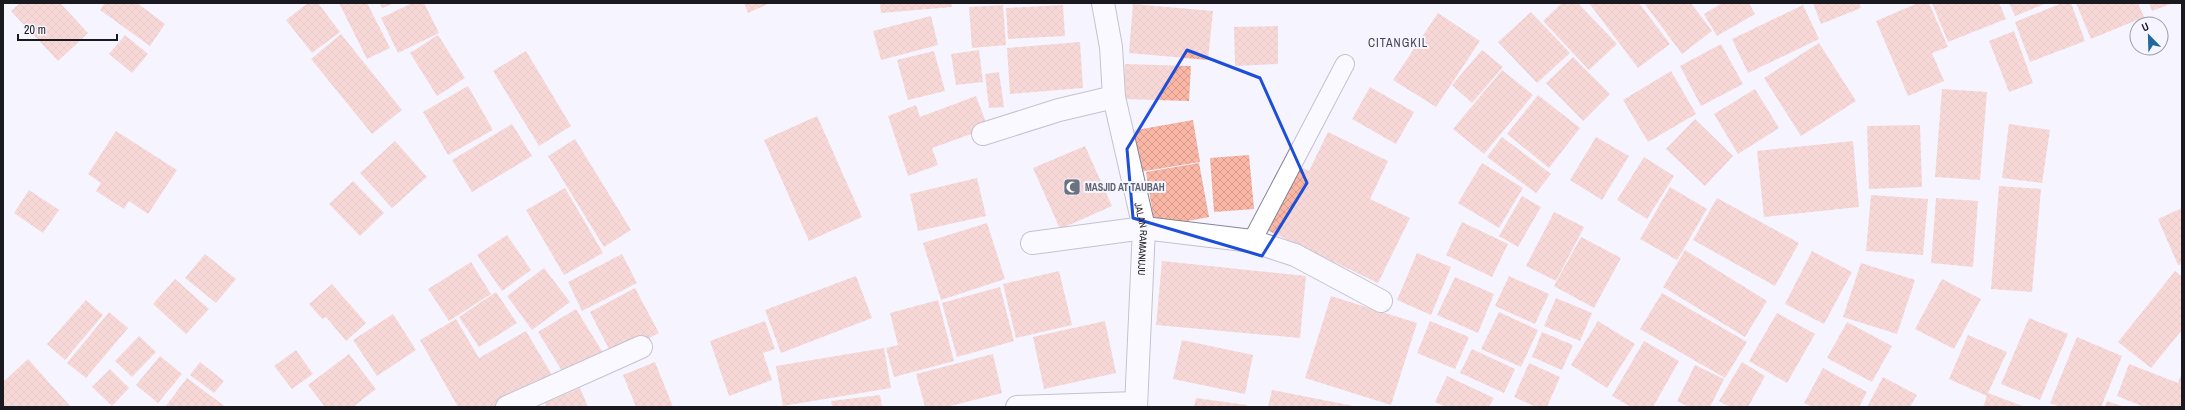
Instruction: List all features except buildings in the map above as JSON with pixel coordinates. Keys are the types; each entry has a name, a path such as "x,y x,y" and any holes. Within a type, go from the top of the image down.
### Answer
{"street":[{"name":"JALAN RAMANUJU","path":"1103,3 1111,47 1114,97 1144,228 1136,405"},
{"path":"983,134 1059,110 1114,97"},
{"path":"1032,243 1144,228 1252,241 1295,255 1381,301"},
{"path":"507,407 641,347"},
{"path":"1016,407 1136,405"}],"lane":[{"path":"1252,241 1345,64"}],"highlighted area":[{"path":"1187,50 1260,78 1307,183 1262,256 1133,218 1127,149"}],"place":[{"name":"MASJID AT TAUBAH","path":"1072,187"}],"district":[{"name":"CITANGKIL","path":"1398,43"}]}
